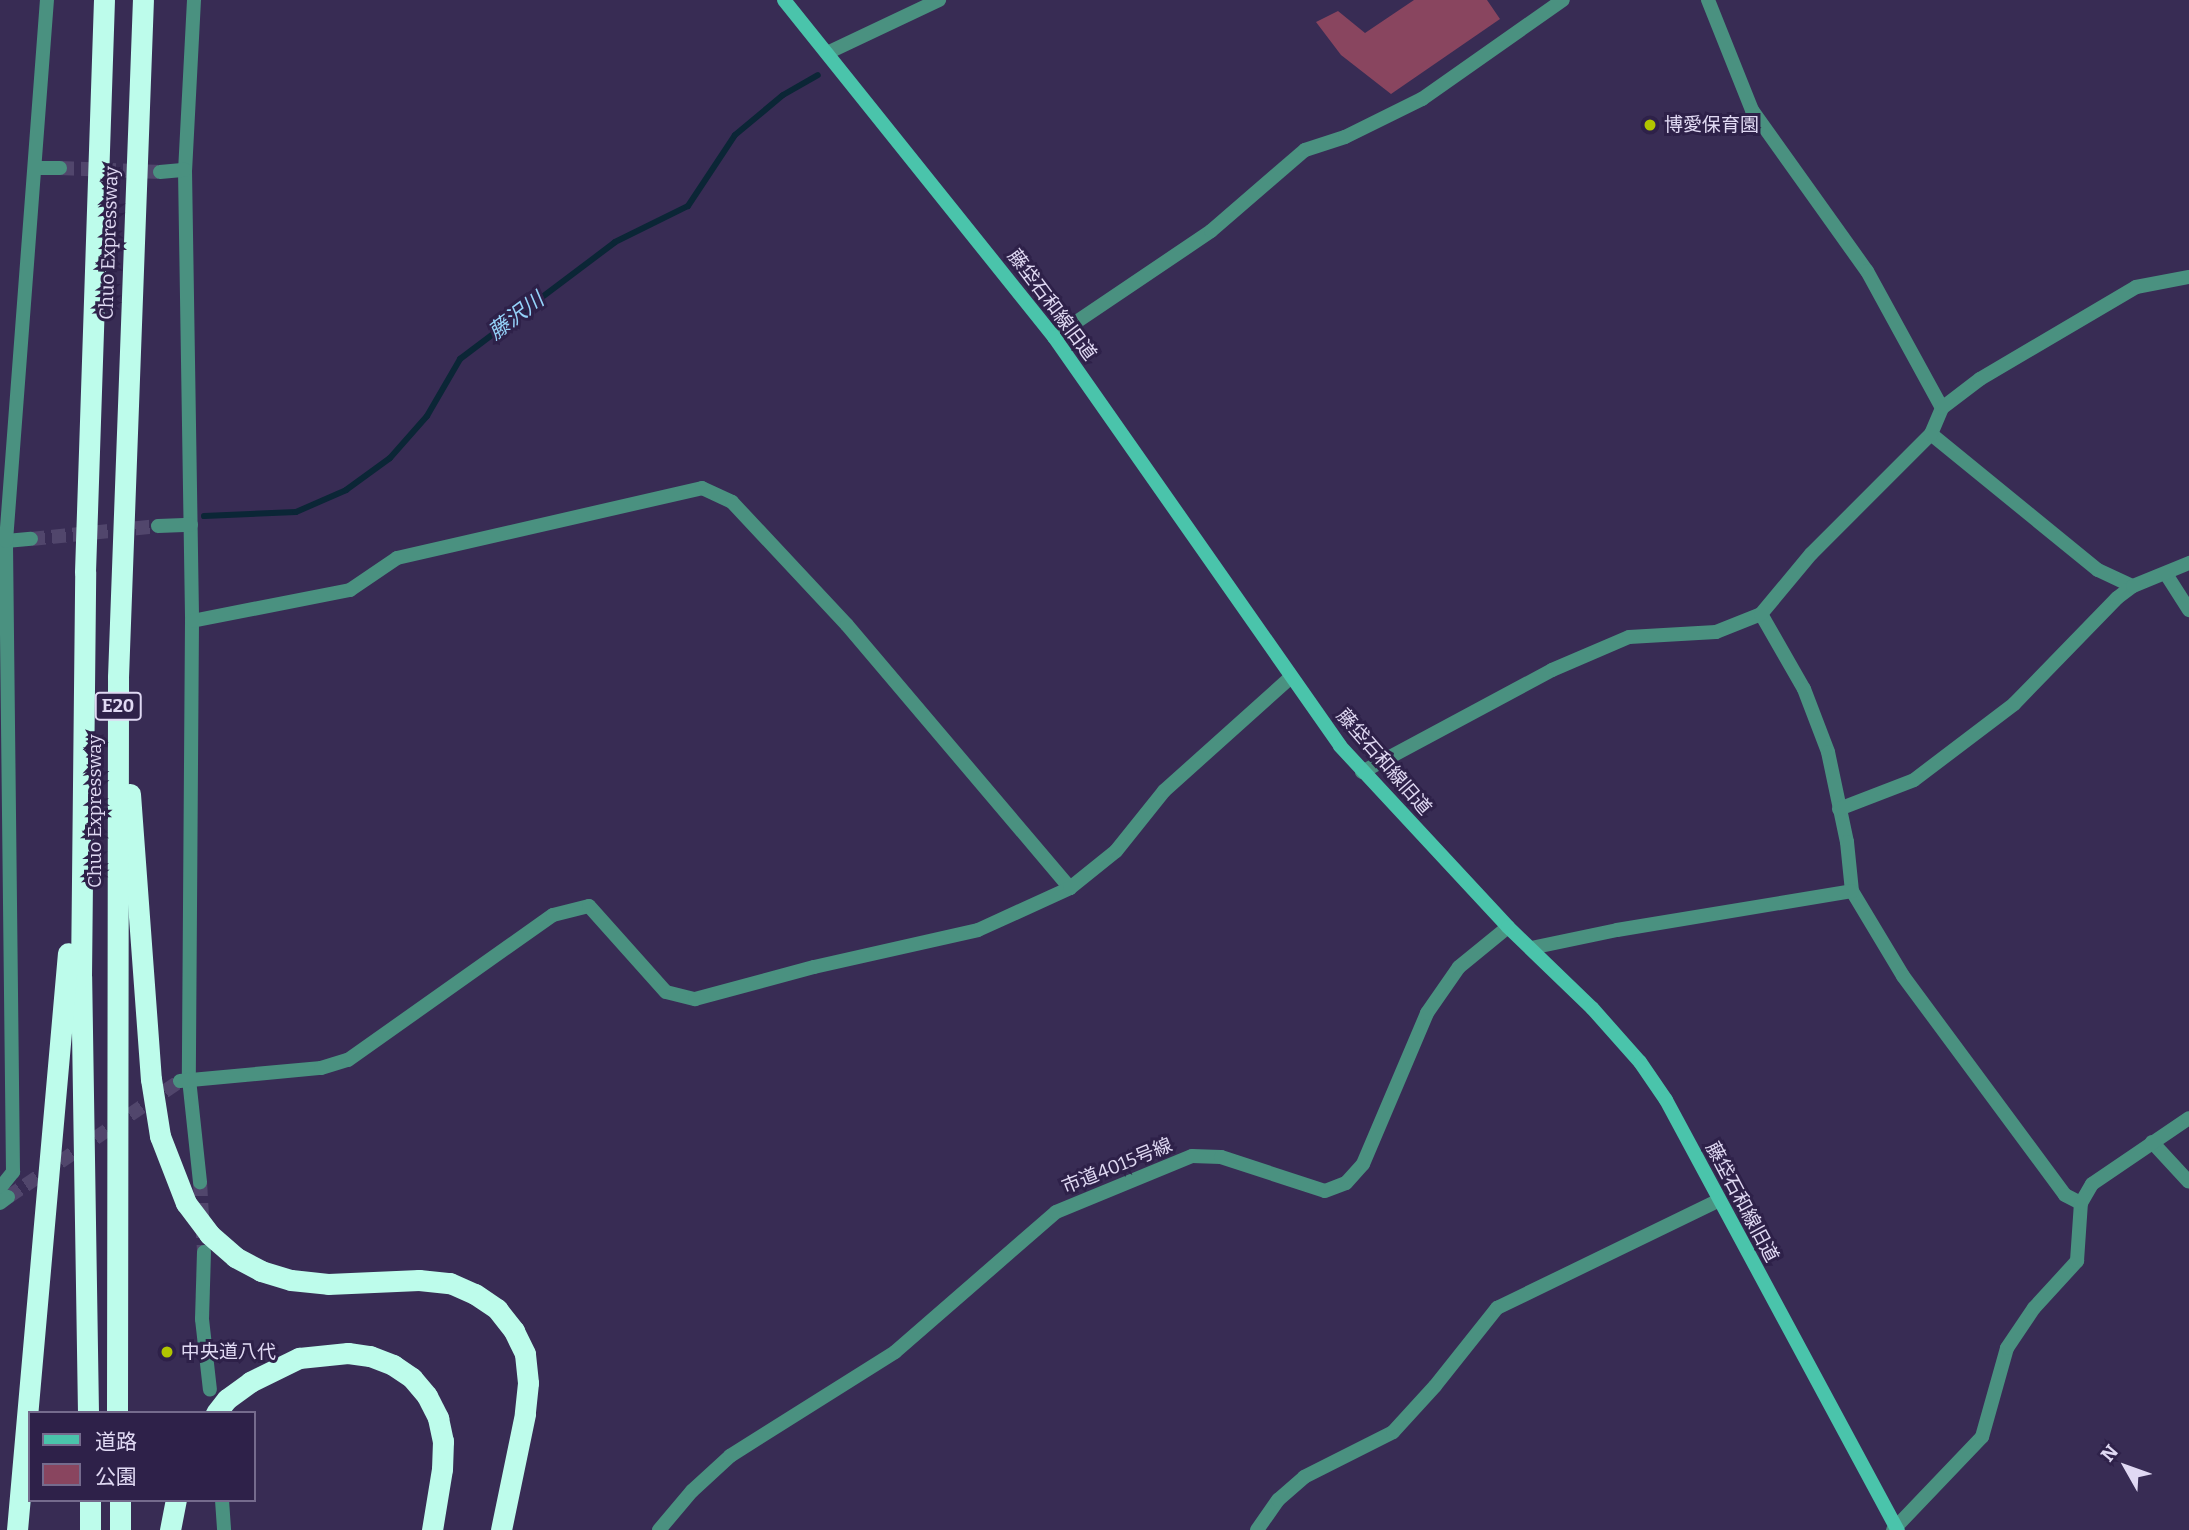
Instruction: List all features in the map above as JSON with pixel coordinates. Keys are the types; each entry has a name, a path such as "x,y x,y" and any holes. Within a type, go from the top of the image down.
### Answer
{"highway":[{"name":"Chuo Expressway","path":"88,1411 81,976 85,572 104,0"},
{"name":"Chuo Expressway","path":"117,1411 118,677 142,0"},
{"path":"17,1530 67,978 77,678 85,572"},
{"path":"118,677 150,1079 160,1136 186,1203 209,1234 235,1256 261,1271 291,1280 328,1284 419,1280 450,1283 475,1294 497,1309 514,1331 525,1354 528,1383 525,1415 501,1530"},
{"path":"218,1411 227,1399 250,1382 299,1359 348,1353 370,1356 393,1365 412,1378 427,1396 438,1418 443,1441 442,1469 432,1530"},
{"path":"90,1502 90,1530"},
{"path":"120,1502 120,1530"},
{"path":"170,1530 176,1502"}],"street":[{"path":"3,1196 7,1172 6,541 47,0"},
{"path":"194,0 185,170 192,621 184,1080 200,1182"},
{"name":"藤垈石和線旧道","path":"784,0 1054,337 1292,677 1362,772 1640,1062 1666,1100 1896,1529"},
{"path":"827,53 939,0"},
{"path":"1054,337 1211,231 1305,150 1345,136 1422,99 1563,0"},
{"path":"1708,0 1752,110 1867,271 1942,408"},
{"path":"36,168 60,168"},
{"path":"160,172 185,170"},
{"path":"1362,772 1552,670 1629,637 1716,632 1761,614 1811,554 1931,434 1942,408 1980,379 2136,287 2189,277"},
{"path":"1931,434 2098,570 2133,586"},
{"path":"192,621 350,590 397,558 702,488 732,502 847,625 1070,888"},
{"path":"158,526 191,525"},
{"path":"6,541 31,539"},
{"path":"1839,809 1914,780 2014,704 2117,598 2133,586 2189,563"},
{"path":"2166,574 2189,610"},
{"path":"1761,614 1804,689 1828,752 1847,842 1852,891 1903,976 2065,1195 2081,1203"},
{"path":"184,1080 321,1068 348,1060 553,915 589,906 666,992 695,999 778,976 978,930 1070,888 1116,851 1164,791 1292,677"},
{"path":"1531,948 1617,930 1852,891"},
{"name":"市道4015号線","path":"659,1530 692,1491 730,1456 895,1352 1056,1212 1192,1156 1221,1157 1325,1191 1346,1183 1363,1164 1427,1013 1460,967 1508,927"},
{"path":"1896,1529 1982,1437 2007,1348 2034,1308 2077,1261 2081,1203 2092,1184 2189,1118"},
{"path":"2152,1142 2189,1182"},
{"path":"1257,1530 1278,1500 1304,1476 1392,1432 1435,1386 1497,1308 1719,1200"},
{"path":"204,1252 202,1320 210,1390"},
{"path":"222,1502 224,1530"}],"green space":[{"path":"1414,0 1487,0 1500,19 1391,94 1341,55 1316,22 1338,11 1365,33"}],"waterway":[{"name":"藤沢川","path":"204,516 296,512 346,490 390,458 427,416 460,359 615,242 688,206 735,135 783,95 818,75"}],"tunnel":[{"path":"60,168 160,172"},
{"path":"31,539 158,526"},
{"path":"8,1197 180,1081"},
{"path":"200,1182 204,1252"}],"place":[{"name":"博愛保育園","path":"1650,125"},
{"name":"中央道八代","path":"167,1352"}]}
